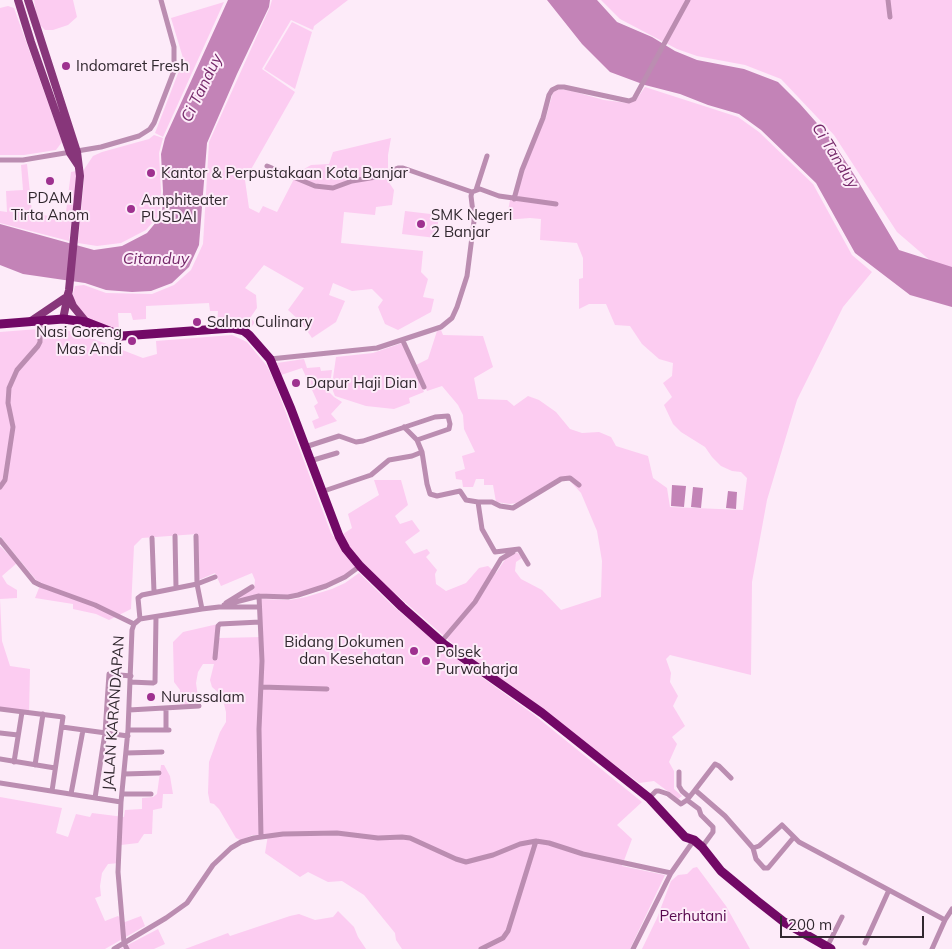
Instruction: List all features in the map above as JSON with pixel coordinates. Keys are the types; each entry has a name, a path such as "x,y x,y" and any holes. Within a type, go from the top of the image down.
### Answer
{"highway":[{"path":"0,324 63,320 86,322 122,336 238,329 250,335 270,359 342,542 360,566 441,642 542,713 649,798 685,837 694,840 702,847 721,871 756,900 784,922 829,948"}],"main road":[{"path":"18,0 31,42 74,152"},
{"path":"28,0 79,167 80,184 69,294 63,320"},
{"path":"35,321 69,294"},
{"path":"69,294 73,306 86,322"}],"street":[{"path":"0,160 23,160 101,147 145,133 154,123 174,71 174,47 162,0"},
{"path":"514,199 522,170 552,90 558,87 572,88 629,101 634,98 640,91 688,0"},
{"path":"888,0 890,17"},
{"path":"270,359 377,348 440,327 452,318 467,276 474,221 471,196 487,156"},
{"path":"267,166 315,186 333,188 352,181 376,177 398,168 403,168 474,191 480,189 514,199 556,204"},
{"path":"0,487 5,480 13,427 8,403 9,388 17,370 40,342 35,321"},
{"path":"402,341 424,387"},
{"path":"305,448 339,436 356,442 363,441 404,427 448,416 449,429 417,440"},
{"path":"404,427 417,440 422,452 427,484 432,496 460,491 466,500 492,502 500,506 513,508 561,479 570,478 580,484"},
{"path":"321,492 372,475 386,461 422,452"},
{"path":"310,461 337,453"},
{"path":"478,502 482,529 495,552 519,549"},
{"path":"175,536 176,588"},
{"path":"196,536 197,584 202,609"},
{"path":"152,538 154,592"},
{"path":"0,540 34,582 95,605 134,624"},
{"path":"519,549 528,564"},
{"path":"441,642 475,602 501,558 519,549"},
{"path":"219,607 260,596 288,597 298,595 326,586 345,577 360,566"},
{"path":"140,619 138,598 142,594 197,584 215,577"},
{"path":"219,607 252,587"},
{"path":"260,596 262,661 259,729 261,837"},
{"path":"219,607 259,607"},
{"name":"JALAN KARANDAPAN","path":"124,943 118,872 121,802 128,733 132,630 134,624 140,619 219,607"},
{"path":"95,798 105,733 109,674 153,683 156,680 156,617"},
{"path":"216,658 218,626 220,624 260,622"},
{"path":"261,687 328,688"},
{"path":"129,710 199,706"},
{"path":"62,726 105,733 168,730 166,708"},
{"path":"0,709 64,717 52,791"},
{"path":"14,762 22,712"},
{"path":"35,765 43,714"},
{"path":"71,794 83,730"},
{"path":"0,733 18,736"},
{"path":"126,753 162,752"},
{"path":"0,760 55,768"},
{"path":"649,798 659,790 680,803 688,799 715,764 731,778"},
{"path":"679,772 679,786 682,791 713,827 713,832 702,847"},
{"path":"124,774 159,773"},
{"path":"0,783 121,802"},
{"path":"695,790 725,816 753,848 756,859 764,868 768,868 794,837"},
{"path":"122,794 151,794"},
{"path":"753,848 759,846 780,825 784,826 800,842 946,920"},
{"path":"114,949 166,918 187,902 213,865 231,848 241,842 261,837 283,834 337,833 378,838 402,837 410,838 466,862 493,855 520,844 536,841 549,843 583,854 671,873"},
{"path":"633,949 671,873 694,840"},
{"path":"481,949 503,938 508,931 536,841"},
{"path":"866,943 889,890"},
{"path":"932,949 952,909"},
{"path":"829,948 842,917"},
{"path":"124,943 127,949"}],"green space":[{"path":"34,0 73,0 77,17 68,25 53,30 45,30 40,25"},
{"path":"272,0 348,0 314,26 313,30 291,20 262,69 295,92 245,180 249,208 259,213 263,206 277,212 297,173 311,165 329,164 333,152 391,138 388,155 388,181 394,190 392,205 376,207 375,215 344,212 341,243 423,251 421,272 428,279 423,297 434,299 431,312 398,330 385,324 378,307 383,300 372,289 352,291 333,283 329,295 345,301 336,322 312,338 301,322 288,310 304,288 264,265 245,288 256,295 257,308 250,318 255,322 250,329 239,325 217,324 218,311 210,311 209,303 146,306 146,319 133,320 131,313 118,313 119,330 92,321 81,312 72,297 75,286 84,285 106,293 152,294 174,285 191,270 203,244 209,142"},
{"path":"601,0 952,0 952,271 940,269 897,232 834,135 781,79 745,65 697,56 677,49 620,19"},
{"path":"224,2 163,137 155,133 183,58 171,18"},
{"path":"8,6 14,8 62,142 56,150 24,155 0,155 0,8"},
{"path":"292,22 312,32 295,89 264,69"},
{"path":"645,87 738,117 759,132 813,184 852,255 872,272 843,307 797,400 767,500 752,582 751,675 670,655 666,659 671,673 670,682 678,696 673,706 685,726 672,737 677,744 669,762 674,771 674,789 682,796 678,799 654,781 639,783 452,643 383,583 348,548 343,534 352,528 348,514 379,495 374,480 401,480 408,505 395,516 400,524 412,520 420,531 405,542 414,554 427,549 430,553 426,557 437,570 435,574 436,584 446,591 466,583 479,568 488,566 496,573 506,558 517,552 522,558 516,562 515,571 521,579 542,590 561,610 601,597 602,561 597,531 581,493 570,481 558,478 517,503 510,504 496,502 493,485 484,485 484,479 476,479 473,487 463,487 462,480 456,479 455,472 465,469 462,456 475,452 464,429 463,415 458,405 442,386 427,391 416,365 428,359 437,331 441,330 443,335 483,336 493,367 474,378 478,399 507,400 514,406 528,396 539,400 556,412 570,429 582,433 599,432 611,437 616,446 648,456 653,478 667,488 670,507 743,510 747,478 741,472 732,471 721,466 705,447 681,432 673,424 664,405 672,397 663,383 672,376 673,363 659,359 642,344 630,326 615,325 606,304 589,304 579,309 579,279 583,278 583,258 577,243 540,240 541,219 505,220 504,214 508,211 510,200 515,200 530,151 546,117 553,92 559,89 604,100 628,103 636,100"},
{"path":"154,135 163,138 159,153 160,214 146,230 121,243 97,246 78,243 84,181 83,171 93,156 149,139"},
{"path":"27,164 32,212 65,220 71,172 76,171 69,241 0,223 0,211 7,212 6,191 23,190 21,165"},
{"path":"405,211 439,215 436,238 402,234"},
{"path":"51,328 86,336 143,358 157,354 156,341 232,335 247,342 267,366 274,381 331,533 351,562 357,566 344,576 311,590 287,595 260,594 239,599 238,597 254,589 255,580 252,573 221,586 215,573 199,580 197,534 142,538 134,546 131,609 109,620 96,614 73,609 73,604 35,598 41,583 36,580 0,536 0,332"},
{"path":"402,343 424,392 409,398 410,403 394,409 366,406 335,396 332,385 336,357 373,353"},
{"path":"304,359 307,368 320,367 321,371 332,370 330,393 342,402 331,414 337,421 315,429 312,421 319,418 314,406 318,403 302,368 281,375 277,363"},
{"path":"0,546 17,563 2,576 7,584 17,590 17,598 0,599"},
{"path":"359,573 393,606 451,655 533,714 642,802 617,825 632,839 622,866 665,875 630,949 402,949 396,940 395,933 364,895 342,881 328,882 308,872 300,877 265,853 268,835 253,835 240,840 236,838 219,809 210,803 208,793 209,762 220,732 226,722 226,712 222,696 212,687 210,680 214,664 203,664 198,672 196,683 199,704 180,706 180,690 174,682 173,642 183,632 218,624 219,638 262,637 261,599 290,600 306,597 332,589"},
{"path":"0,599 2,641 10,666 30,669 29,714 0,710"},
{"path":"161,765 164,765 170,776 173,794 163,794 162,808 153,810 152,834 144,834 138,843 121,845 120,863 108,864 102,873 101,896 95,898 105,921 118,916 125,922 141,916 145,926 105,949 0,949 0,797 62,808 56,833 68,837 76,814 90,817 92,813 124,817 125,810 142,809 142,798 153,797 157,794"},
{"name":"Perhutani","path":"697,867 726,906 750,949 642,949 657,918 671,881 678,875 687,874"},
{"path":"338,911 354,927 366,949 185,949 228,933 230,936 290,916 299,914 315,920 333,917"},
{"path":"158,929 165,944 154,949 120,949"}],"water":[{"name":"Citanduy","path":"228,0 270,0 269,7 207,143 199,245 189,267 172,283 151,291 132,292 106,290 85,283 23,274 0,265 0,224 94,250 122,246 147,233 162,215 161,154 165,138"},
{"name":"Ci Tanduy","path":"547,0 597,0 617,22 652,37 675,51 697,60 744,69 778,82 831,139 899,250 952,267 952,307 910,295 855,253 816,183 761,130 739,114 680,94 645,85 610,72 582,44"},
{"path":"672,485 686,486 684,507 671,506"},
{"path":"693,487 703,488 701,508 691,507"},
{"path":"728,491 737,492 736,509 726,508"}],"place":[{"name":"Indomaret Fresh","path":"66,66"},
{"name":"Kantor & Perpustakaan Kota Banjar","path":"151,173"},
{"name":"PDAM Tirta Anom","path":"50,181"},
{"name":"Amphiteater PUSDAI","path":"131,209"},
{"name":"SMK Negeri 2 Banjar","path":"421,224"},
{"name":"Salma Culinary","path":"197,322"},
{"name":"Nasi Goreng Mas Andi","path":"132,341"},
{"name":"Dapur Haji Dian","path":"296,383"},
{"name":"Bidang Dokumen dan Kesehatan","path":"414,651"},
{"name":"Polsek Purwaharja","path":"426,661"},
{"name":"Nurussalam","path":"151,697"}]}
